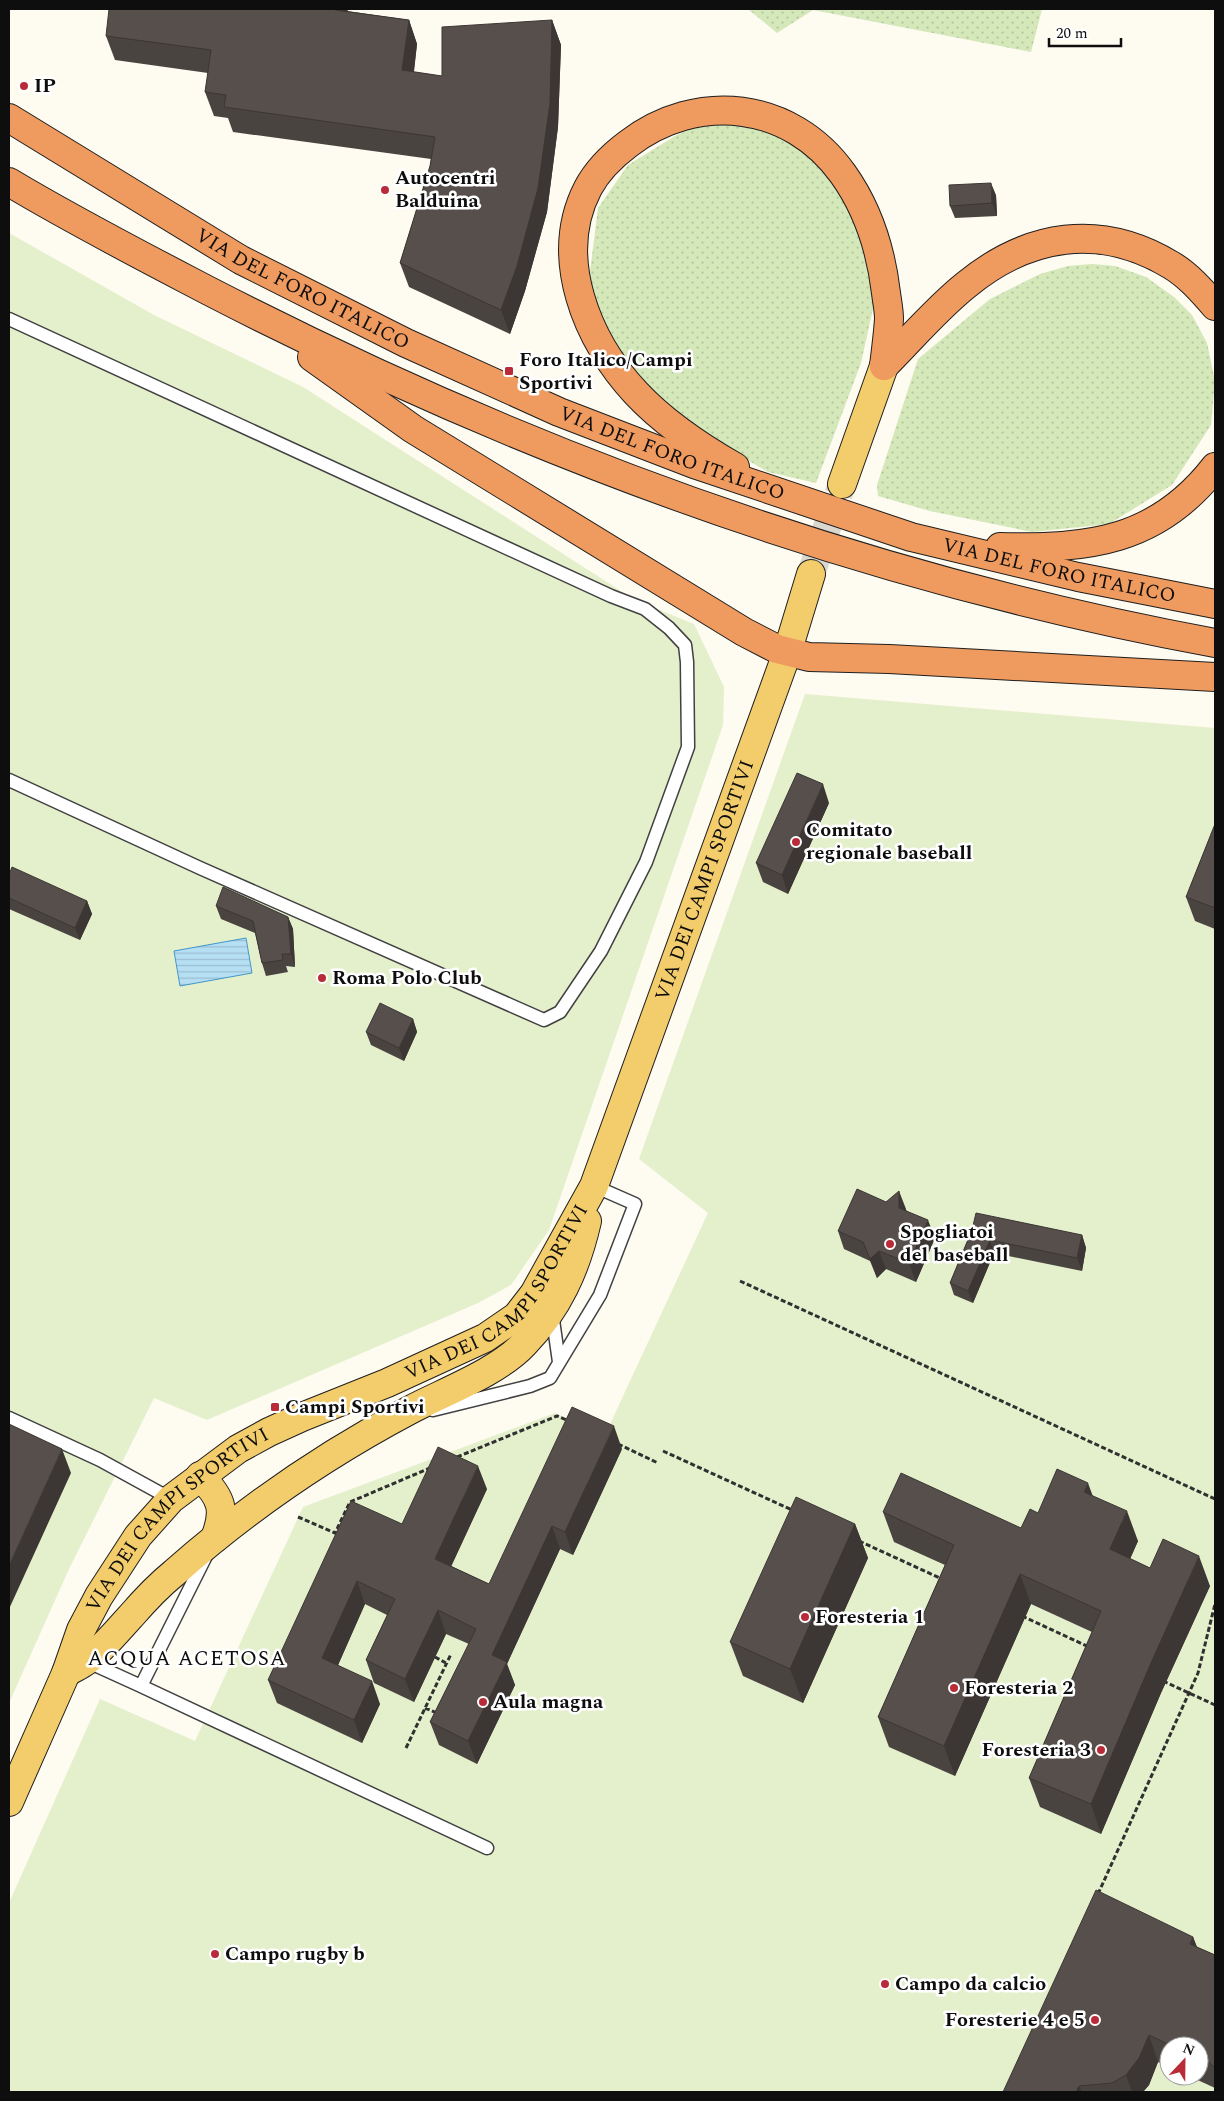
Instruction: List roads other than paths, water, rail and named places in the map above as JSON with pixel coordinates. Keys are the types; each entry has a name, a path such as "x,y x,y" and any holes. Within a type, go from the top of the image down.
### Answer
{"highway":[{"path":"801,501 760,482 722,460 660,416 636,393 607,355 589,323 577,286 574,264 576,223 587,189 596,175 620,150 660,124 691,113 720,110 746,112 774,120 801,132 821,148 838,166 853,188 870,220 883,272 889,317 884,366"},
{"name":"VIA DEL FORO ITALICO","path":"9,118 241,260 398,339 559,412 694,464 801,501 940,545 1078,577 1215,604"},
{"name":"VIA DEL FORO ITALICO","path":"9,182 89,229 329,352 565,455 842,552 943,581 1105,621 1215,643"},
{"path":"884,366 952,297 979,275 1022,251 1068,238 1085,237 1107,240 1143,251 1171,265 1187,277 1215,306"},
{"path":"244,309 413,429 744,632 787,653 828,659 890,660 1215,677"},
{"path":"940,545 1051,547 1081,545 1116,538 1139,530 1162,517 1186,499 1215,467"}],"main road":[{"path":"842,484 884,366"},
{"name":"VIA DEI CAMPI SPORTIVI","path":"76,1667 106,1644 164,1581 215,1538 306,1472 392,1420 479,1375 513,1353 554,1319 574,1265 585,1228 594,1186 787,653 811,574"},
{"name":"VIA DEI CAMPI SPORTIVI","path":"9,1802 76,1667 81,1630 108,1581 138,1536 171,1499 238,1449 270,1432 332,1404 396,1379 496,1331 517,1316 546,1273 594,1186"},
{"path":"200,1476 216,1492 222,1510 221,1526 215,1538"}],"lane":[{"path":"9,319 611,596 645,609 669,628 685,646 687,662 688,746 646,862 600,951 560,1012 544,1020 200,868 9,780"},
{"path":"392,1420 530,1386 550,1378 600,1295 635,1204 594,1186"},
{"path":"546,1273 560,1362"},
{"path":"554,1319 567,1333 579,1332"},
{"path":"9,1418 100,1460 171,1499"},
{"path":"141,1686 215,1538"},
{"path":"76,1667 141,1686 486,1848"}],"water":[{"path":"246,938 252,973 180,986 174,951"}],"tunnel":[{"path":"811,574 841,487"}],"place":[{"name":"IP","path":"24,86"},
{"name":"Autocentri Balduina","path":"385,190"},
{"name":"Foro Italico/Campi Sportivi","path":"509,371"},
{"name":"Comitato regionale baseball","path":"796,842"},
{"name":"Roma Polo Club","path":"322,978"},
{"name":"Spogliatoi del baseball","path":"890,1244"},
{"name":"Campi Sportivi","path":"275,1407"},
{"name":"Foresteria 1","path":"805,1617"},
{"name":"Foresteria 2","path":"954,1688"},
{"name":"Aula magna","path":"483,1702"},
{"name":"Foresteria 3","path":"1101,1750"},
{"name":"Campo rugby b","path":"215,1954"},
{"name":"Campo da calcio","path":"885,1984"},
{"name":"Foresterie 4 e 5","path":"1095,2020"}],"district":[{"name":"ACQUA ACETOSA","path":"187,1659"}]}
